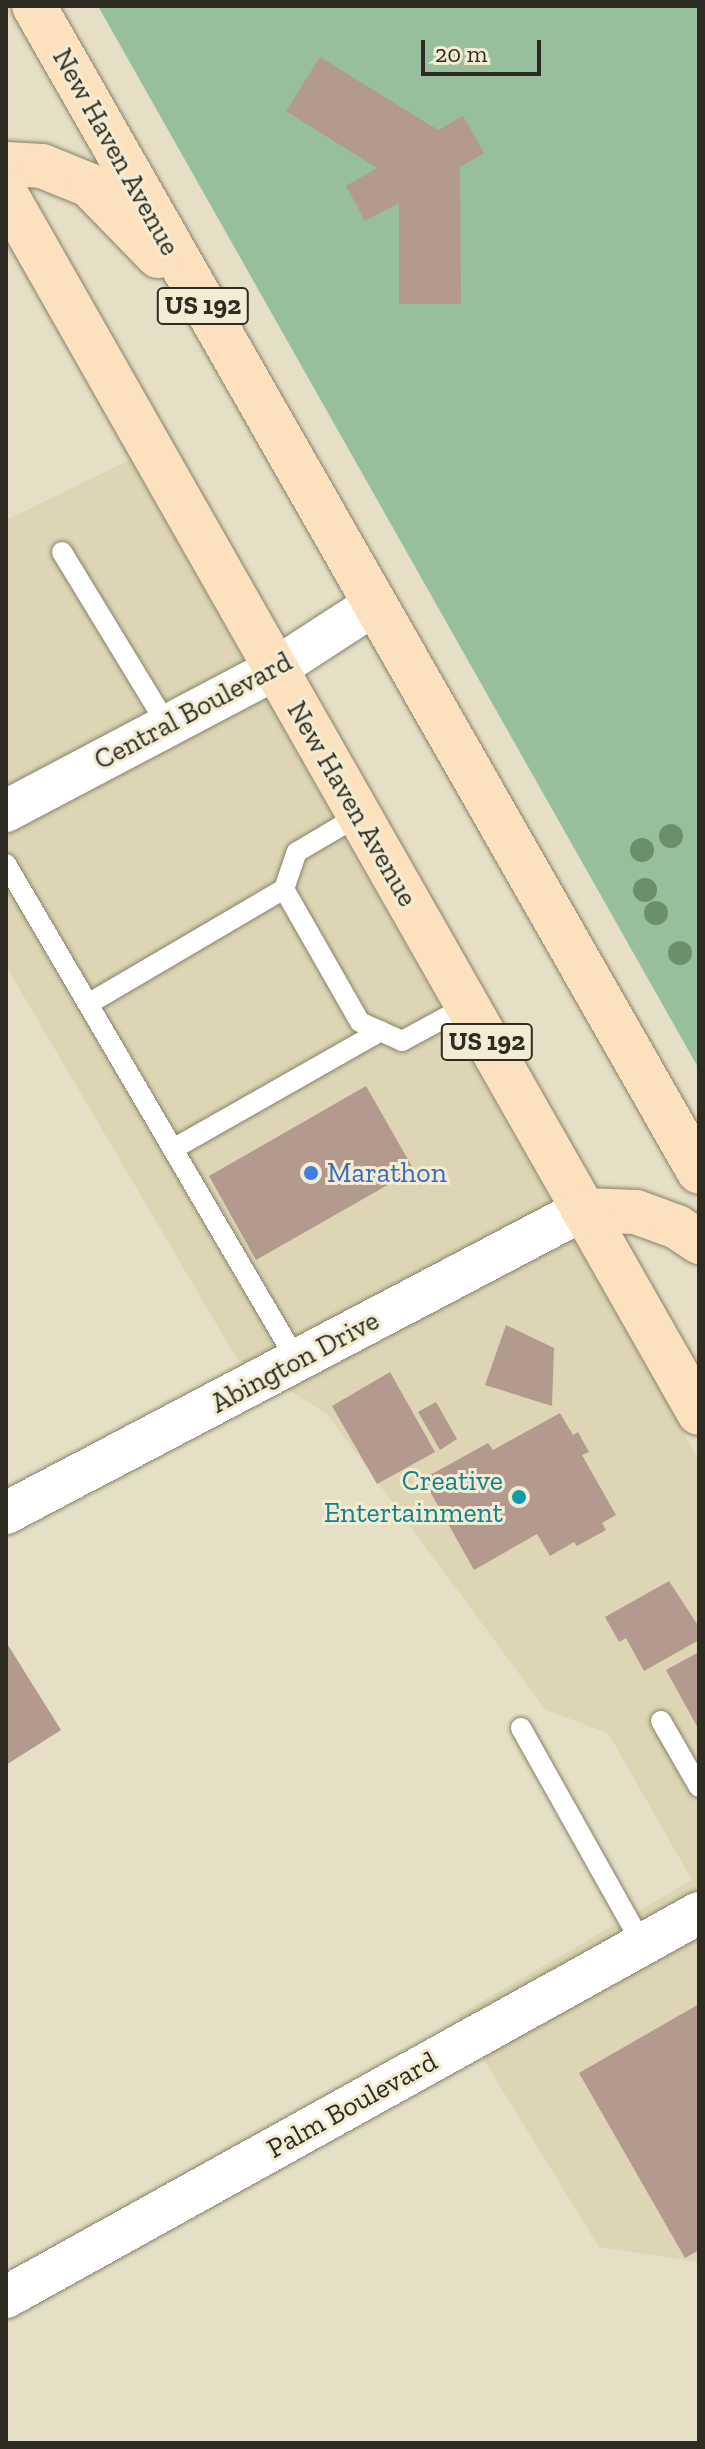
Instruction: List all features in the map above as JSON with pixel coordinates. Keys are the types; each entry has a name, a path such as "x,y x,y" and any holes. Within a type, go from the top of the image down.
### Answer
{"main road":[{"name":"New Haven Avenue","path":"34,6 699,1172"},
{"path":"6,164 42,166 89,185 199,298"},
{"name":"New Haven Avenue","path":"6,194 699,1413"},
{"path":"583,1210 636,1212 677,1227 699,1242"}],"street":[{"name":"Central Boulevard","path":"6,811 275,669 375,604"},
{"name":"Abington Drive","path":"6,1513 583,1210"},
{"name":"Palm Boulevard","path":"6,2297 699,1913"}],"lane":[{"path":"62,552 168,726"},
{"path":"88,1004 284,889 297,852 358,816"},
{"path":"6,864 297,1361"},
{"path":"284,889 360,1022 402,1041 467,1006"},
{"path":"173,1149 381,1031"},
{"path":"661,1721 699,1787"},
{"path":"521,1728 642,1944"}],"shaded area":[{"path":"130,460 552,1204 245,1364 237,1359 6,966 6,520"},
{"path":"573,1240 699,1460 699,1889 460,2021 457,2016 692,1880 608,1733 546,1710 327,1414 287,1389"},
{"path":"699,1936 699,2262 599,2247 482,2057"}],"green space":[{"path":"98,6 699,6 699,1069"}],"building":[{"path":"320,57 438,130 463,116 484,153 460,167 461,304 399,304 399,203 365,221 346,186 377,168 286,111"},
{"name":"Marathon","path":"366,1086 414,1170 256,1260 209,1176"},
{"path":"506,1325 554,1348 552,1406 485,1385"},
{"path":"390,1372 435,1452 377,1484 332,1406"},
{"path":"436,1402 457,1439 440,1450 418,1412"},
{"name":"Creative Entertainment","path":"560,1413 573,1435 578,1432 589,1452 582,1455 616,1515 602,1523 606,1530 577,1546 574,1542 550,1556 537,1534 474,1570 423,1479 488,1443 493,1450"},
{"path":"669,1581 699,1627 699,1640 644,1671 626,1638 619,1642 605,1617"},
{"path":"6,1642 61,1730 6,1765"},
{"path":"699,1652 699,1730 666,1670"},
{"path":"699,2004 699,2250 685,2258 579,2073"}],"place":[{"name":"Marathon","path":"311,1173"},
{"name":"Creative Entertainment","path":"519,1497"}]}
